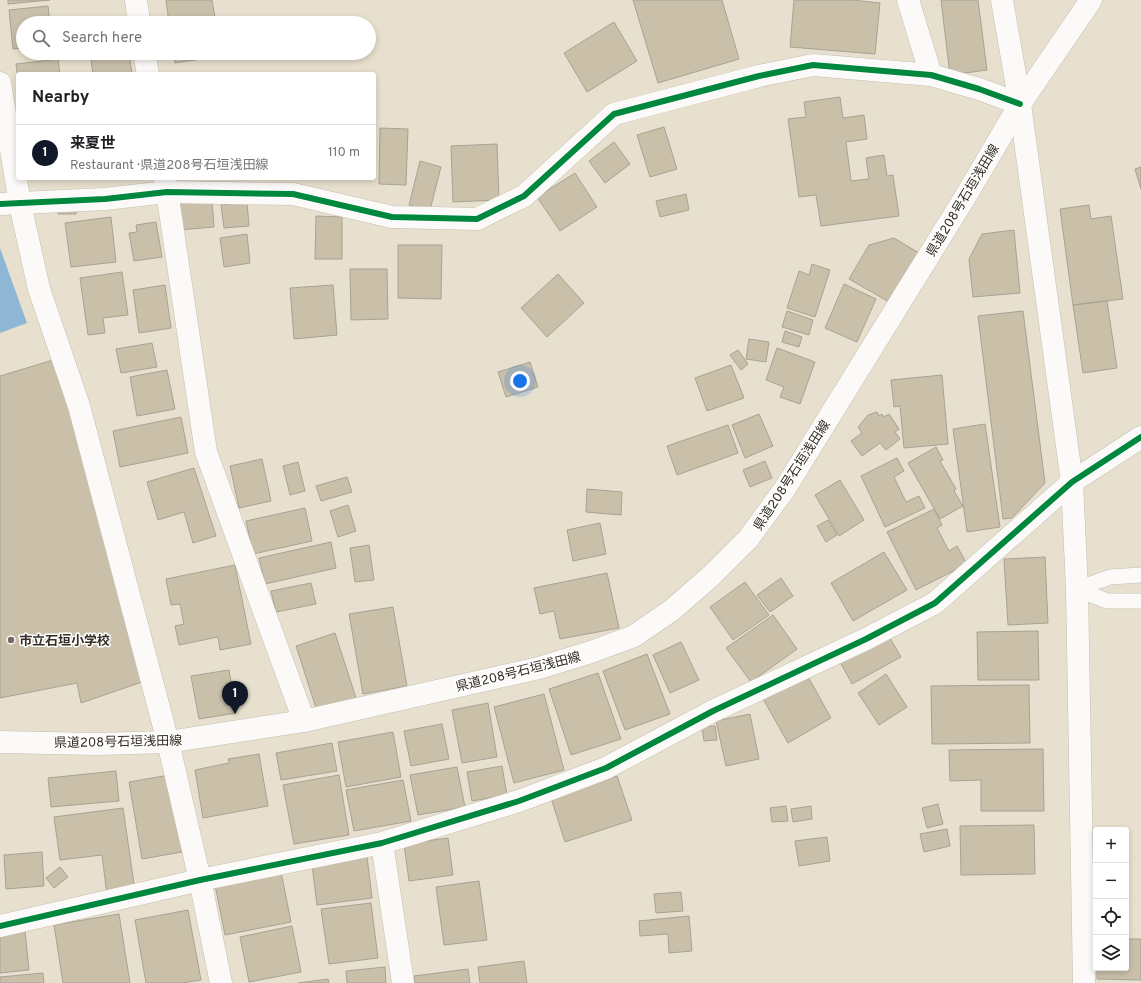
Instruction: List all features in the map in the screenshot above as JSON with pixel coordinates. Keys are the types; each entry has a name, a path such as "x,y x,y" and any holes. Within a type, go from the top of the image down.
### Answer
{"street":[{"path":"136,0 139,16"},
{"path":"908,0 931,75"},
{"path":"1002,0 1020,104 1072,482 1077,589 1084,983"},
{"name":"県道208号石垣浅田線","path":"0,742 96,744 168,742 304,721 539,668 591,652 634,636 672,610 711,576 748,540 784,490 967,194 1020,104 1090,0"},
{"path":"145,60 148,72"},
{"path":"10,204 105,199 166,185 293,194 392,216 477,219 524,196 614,114 759,76 813,65 931,75 979,89 1020,104"},
{"path":"0,84 10,204 79,406 168,742 222,983"},
{"path":"166,185 206,452 304,721"},
{"path":"0,926 200,880 382,843 519,802 606,768 713,711 866,640 934,603 1072,482 1141,437"},
{"path":"382,843 403,983"}],"lane":[{"path":"1077,589 1110,577 1141,575"},
{"path":"1077,589 1107,601 1141,601"}],"water":[{"path":"0,248 27,323 0,333"}],"building":[{"path":"8,0 50,0 8,4"},
{"path":"166,0 212,0 215,16 168,16"},
{"path":"633,0 722,0 739,59 658,83"},
{"path":"794,0 852,0 880,3 875,54 790,47"},
{"path":"941,0 978,0 987,70 950,75"},
{"path":"48,6 49,16 16,16 16,49 13,49 9,10"},
{"path":"614,22 637,61 587,92 564,53"},
{"path":"58,60 60,72 17,72 16,64"},
{"path":"91,60 130,60 132,72 93,72"},
{"path":"175,60 195,60 175,63"},
{"path":"840,97 843,118 864,115 867,139 846,142 851,181 869,179 866,158 884,155 887,176 893,175 899,216 821,226 816,195 799,197 788,119 806,117 804,102"},
{"path":"664,127 677,169 650,177 637,135"},
{"path":"380,128 408,129 406,185 379,184"},
{"path":"614,142 630,164 605,183 589,161"},
{"path":"497,144 499,200 453,202 451,146"},
{"path":"420,161 441,167 430,210 409,205"},
{"path":"1141,167 1141,189 1135,169"},
{"path":"575,173 597,207 560,231 537,197"},
{"path":"686,194 689,210 660,217 656,201"},
{"path":"212,200 214,227 179,230 176,203"},
{"path":"247,202 249,226 224,228 221,205"},
{"path":"76,203 76,214 58,214 58,204"},
{"path":"1089,205 1091,219 1111,216 1123,299 1073,305 1060,209"},
{"path":"316,216 342,217 342,259 315,259"},
{"path":"111,217 116,262 71,267 65,223"},
{"path":"156,222 162,257 134,261 129,233 137,232 136,225"},
{"path":"1014,230 1020,293 973,297 969,259 982,234"},
{"path":"247,234 250,263 224,267 220,238"},
{"path":"894,238 919,253 891,303 849,279 869,245"},
{"path":"398,245 442,245 441,299 398,298"},
{"path":"812,264 830,270 815,317 787,308 799,271 809,275"},
{"path":"350,269 387,269 388,319 351,320"},
{"path":"122,272 128,315 103,318 105,333 88,335 80,278"},
{"path":"558,274 584,303 547,337 521,308"},
{"path":"844,284 876,299 857,342 825,328"},
{"path":"165,285 171,328 139,333 133,290"},
{"path":"333,285 337,335 294,339 290,288"},
{"path":"1107,301 1117,368 1083,373 1073,305"},
{"path":"787,311 813,320 809,335 782,327"},
{"path":"1023,311 1045,483 1012,518 1003,519 978,316"},
{"path":"785,331 802,337 799,347 782,342"},
{"path":"749,339 769,342 766,362 746,359"},
{"path":"152,343 157,367 121,373 116,349"},
{"path":"777,348 815,362 800,404 780,397 784,387 766,380"},
{"path":"738,350 748,364 741,370 730,355"},
{"path":"53,360 92,468 142,682 81,703 77,683 0,698 0,376"},
{"path":"530,362 538,387 506,397 498,372"},
{"path":"731,365 744,398 707,411 695,378"},
{"path":"167,370 175,409 137,416 130,377"},
{"path":"942,375 948,444 904,448 900,406 894,407 891,380"},
{"path":"877,412 879,416 882,414 884,417 889,414 899,429 895,432 900,439 886,450 880,443 862,456 851,441 862,433 858,427 868,415"},
{"path":"759,414 773,446 745,458 732,425"},
{"path":"181,417 188,453 120,467 113,431"},
{"path":"985,424 1000,527 967,532 953,429"},
{"path":"728,425 738,453 677,475 667,446"},
{"path":"936,447 943,460 940,461 956,489 954,491 963,506 940,519 908,463"},
{"path":"897,458 904,471 894,477 906,502 919,496 925,508 885,527 861,476"},
{"path":"262,459 271,501 239,508 230,466"},
{"path":"765,461 772,478 750,487 743,470"},
{"path":"298,462 305,491 290,495 283,466"},
{"path":"194,468 216,536 193,543 184,512 158,520 147,482"},
{"path":"347,477 352,492 321,501 316,486"},
{"path":"840,480 864,520 839,536 815,495"},
{"path":"587,489 622,492 621,515 586,512"},
{"path":"348,505 356,531 338,537 330,511"},
{"path":"305,508 312,541 253,554 246,521"},
{"path":"934,509 942,525 937,528 949,551 957,546 967,564 916,590 887,532"},
{"path":"828,520 837,535 826,542 817,526"},
{"path":"600,523 606,554 573,561 567,530"},
{"path":"331,542 336,568 265,584 259,558"},
{"path":"369,545 374,580 355,582 350,548"},
{"path":"884,552 907,590 853,621 831,583"},
{"path":"1045,557 1048,623 1008,625 1004,559"},
{"path":"235,565 251,644 220,650 218,637 179,645 175,626 184,624 180,604 171,605 166,579"},
{"path":"607,573 619,628 560,639 554,611 540,614 534,588"},
{"path":"781,578 793,596 770,612 757,595"},
{"path":"745,582 769,615 733,640 710,607"},
{"path":"311,583 316,604 276,612 271,591"},
{"path":"393,607 407,686 363,694 349,614"},
{"path":"773,615 797,649 751,682 726,648"},
{"path":"1038,631 1039,680 978,680 977,632"},
{"path":"335,633 356,698 317,711 296,646"},
{"path":"887,633 901,657 852,684 839,660"},
{"path":"681,642 699,680 670,693 653,655"},
{"path":"647,654 670,714 625,730 603,671"},
{"path":"229,670 236,713 199,719 191,676"},
{"path":"598,673 621,739 571,755 549,689"},
{"path":"806,673 831,718 788,743 762,697"},
{"path":"886,674 907,707 879,725 858,693"},
{"path":"1029,685 1030,743 932,744 931,686"},
{"path":"544,694 564,770 514,783 494,707"},
{"path":"488,703 497,757 462,763 452,710"},
{"path":"750,714 759,759 726,766 716,721"},
{"path":"442,724 449,759 411,766 404,731"},
{"path":"715,726 717,740 704,741 702,727"},
{"path":"393,732 401,777 346,787 338,742"},
{"path":"332,743 337,771 281,780 276,753"},
{"path":"1043,749 1044,811 981,811 981,780 950,781 949,750"},
{"path":"259,754 268,806 203,818 195,770 229,763 228,759"},
{"path":"502,766 507,795 472,801 467,772"},
{"path":"457,767 465,807 418,815 410,775"},
{"path":"116,771 119,801 51,807 48,778"},
{"path":"169,775 182,852 142,859 129,782"},
{"path":"339,775 349,835 294,844 283,785"},
{"path":"617,776 632,820 565,842 551,798"},
{"path":"403,780 411,821 354,831 346,790"},
{"path":"938,804 943,824 927,828 922,808"},
{"path":"786,806 788,821 772,822 770,808"},
{"path":"811,806 812,819 793,822 791,809"},
{"path":"123,808 135,891 107,895 102,855 60,860 54,817"},
{"path":"1034,825 1035,874 961,875 960,826"},
{"path":"947,829 950,846 924,852 920,834"},
{"path":"827,837 830,861 799,866 795,841"},
{"path":"448,838 453,875 409,881 404,844"},
{"path":"42,852 44,886 6,889 4,855"},
{"path":"367,857 372,898 317,905 312,865"},
{"path":"60,867 68,877 54,888 46,878"},
{"path":"281,872 291,922 225,935 215,885"},
{"path":"479,881 487,940 444,945 436,887"},
{"path":"681,892 683,911 656,913 654,894"},
{"path":"371,903 378,958 329,964 321,909"},
{"path":"188,910 201,980 182,983 146,983 135,920"},
{"path":"119,914 130,983 63,983 54,925"},
{"path":"689,916 692,951 669,953 668,934 640,936 639,921"},
{"path":"292,926 301,972 249,982 240,937"},
{"path":"25,931 29,970 0,973 0,933"},
{"path":"1129,939 1141,939 1141,980 1097,979 1097,971 1129,971"},
{"path":"524,961 527,983 480,983 478,967"},
{"path":"385,967 386,983 347,983 346,971"},
{"path":"468,969 470,983 415,983 414,976"},
{"path":"43,973 44,983 0,983 0,977"},
{"path":"328,979 329,983 298,983"}],"cycle path":[{"path":"0,204 105,199 167,192 293,194 392,217 477,219 524,196 614,114 759,76 813,65 931,75 979,89 1020,104"},
{"path":"0,926 200,880 382,843 519,801 606,768 713,711 866,639 935,603 1072,482 1141,437"}],"place":[{"name":"市立石垣小学校","path":"11,640"},
{"name":"来夏世","path":"235,714"}]}
